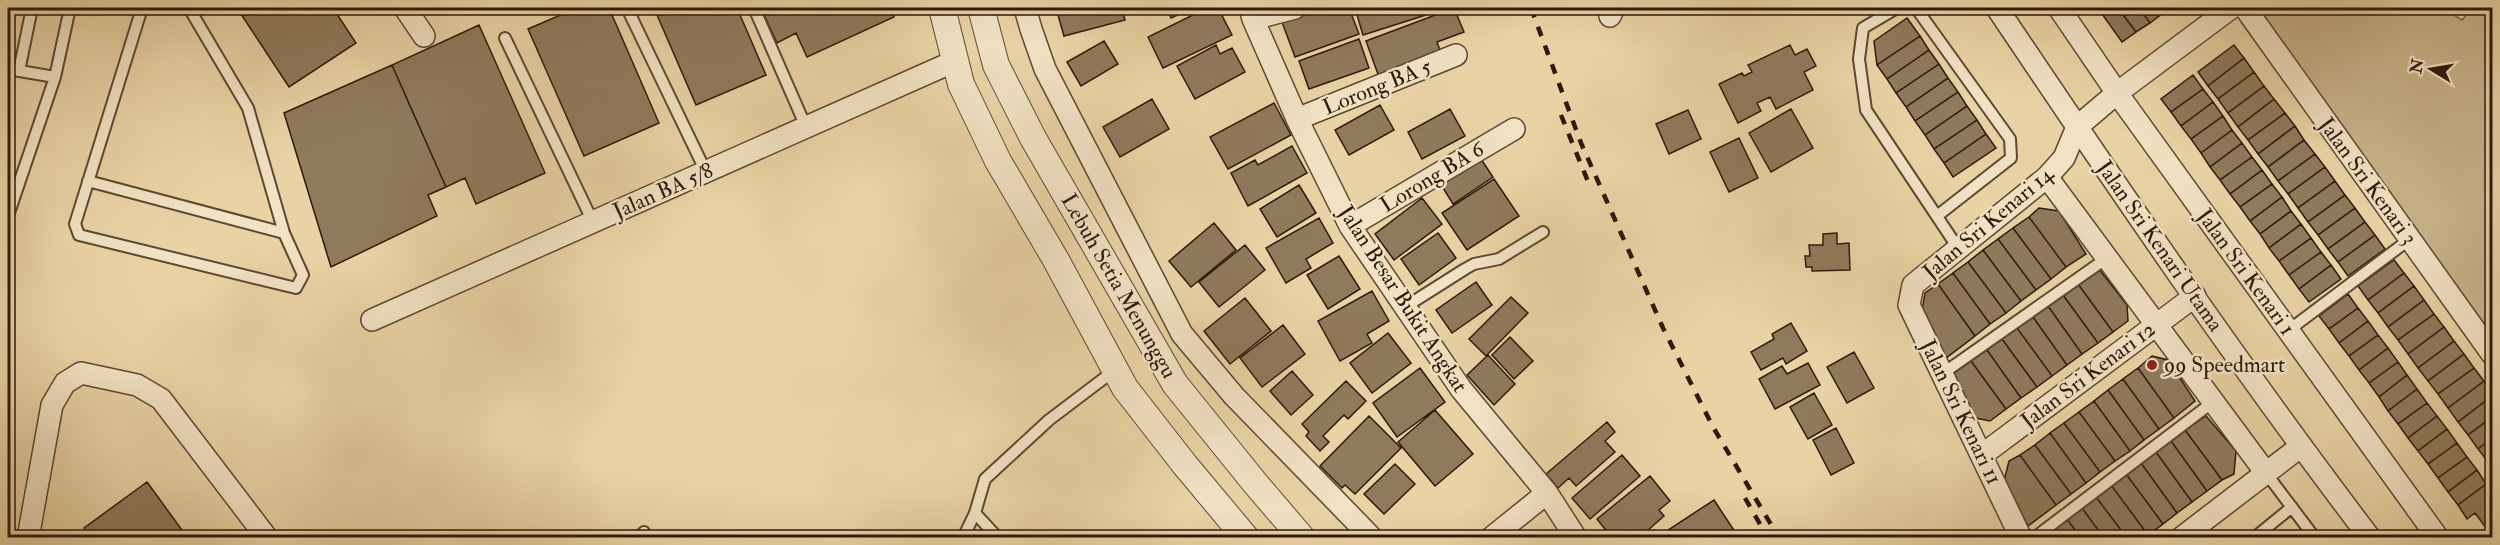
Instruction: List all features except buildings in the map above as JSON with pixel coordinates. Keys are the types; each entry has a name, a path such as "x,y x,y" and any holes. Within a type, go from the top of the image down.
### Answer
{"street":[{"path":"405,8 424,36"},
{"name":"Lebuh Setia Menunggu","path":"942,8 961,84 998,161 1056,260 1125,388 1171,448 1246,537"},
{"name":"Lebuh Setia Menunggu","path":"981,8 996,65 1033,138 1175,384 1302,537"},
{"path":"1026,8 1030,29 1045,69 1182,334 1234,396 1372,537"},
{"path":"1252,13 1295,8"},
{"name":"Jalan Sri Kenari Utama","path":"1997,8 2077,127 2301,447 2370,537"},
{"name":"Jalan Sri Kenari 1","path":"2059,8 2117,93 2438,537"},
{"path":"2077,127 2117,93 2231,8"},
{"name":"Jalan Sri Kenari 3","path":"2245,8 2493,354"},
{"name":"Jalan Besar Bukit Angkat","path":"1252,13 1297,119 1350,226 1461,389 1547,493 1576,537"},
{"name":"Lorong BA 5","path":"1297,119 1456,55"},
{"name":"Jalan BA 5/8","path":"372,320 955,62"},
{"name":"Jalan Sri Kenari 14","path":"1913,285 2047,177 2064,158 2077,127"},
{"name":"Lorong BA 6","path":"1350,226 1514,129"},
{"path":"2047,177 2266,473"},
{"name":"Jalan Sri Kenari 11","path":"1913,285 1910,305 2021,537"},
{"name":"Jalan Sri Kenari 12","path":"1982,455 2195,296"},
{"path":"28,537 52,405 65,383 81,373 137,385 161,399 267,537"},
{"path":"2181,537 2301,447"},
{"path":"1491,537 1547,493"}],"lane":[{"path":"32,8 13,70 55,77"},
{"path":"8,216 55,77 70,8"},
{"path":"142,8 75,224 79,235 296,288 303,275 284,233 248,108 189,8"},
{"path":"627,8 706,172"},
{"path":"754,8 806,128"},
{"path":"1897,8 1863,28 1859,59 1866,110 1958,248"},
{"path":"1916,8 2010,139 2012,148 2011,158 1937,216"},
{"path":"505,38 593,222"},
{"path":"88,181 284,233"},
{"path":"1405,307 1474,264 1499,259 1543,232"},
{"path":"2289,330 2410,238"},
{"path":"1942,374 2107,258"},
{"path":"963,537 975,513 985,479 1049,420 1115,370"},
{"path":"2034,537 2213,402"},
{"path":"2266,473 2315,537"},
{"path":"2259,536 2292,507"},
{"path":"975,513 998,537"}],"shaded area":[{"path":"2268,8 2442,8 2462,20 2473,8 2492,8 2492,339 2258,14"}],"railway":[{"path":"1531,8 1581,143 1663,328 1713,427 1779,538"},
{"path":"1561,115 1589,184"},
{"path":"1745,498 1768,538"}],"place":[{"name":"99 Speedmart","path":"2152,365"}]}
